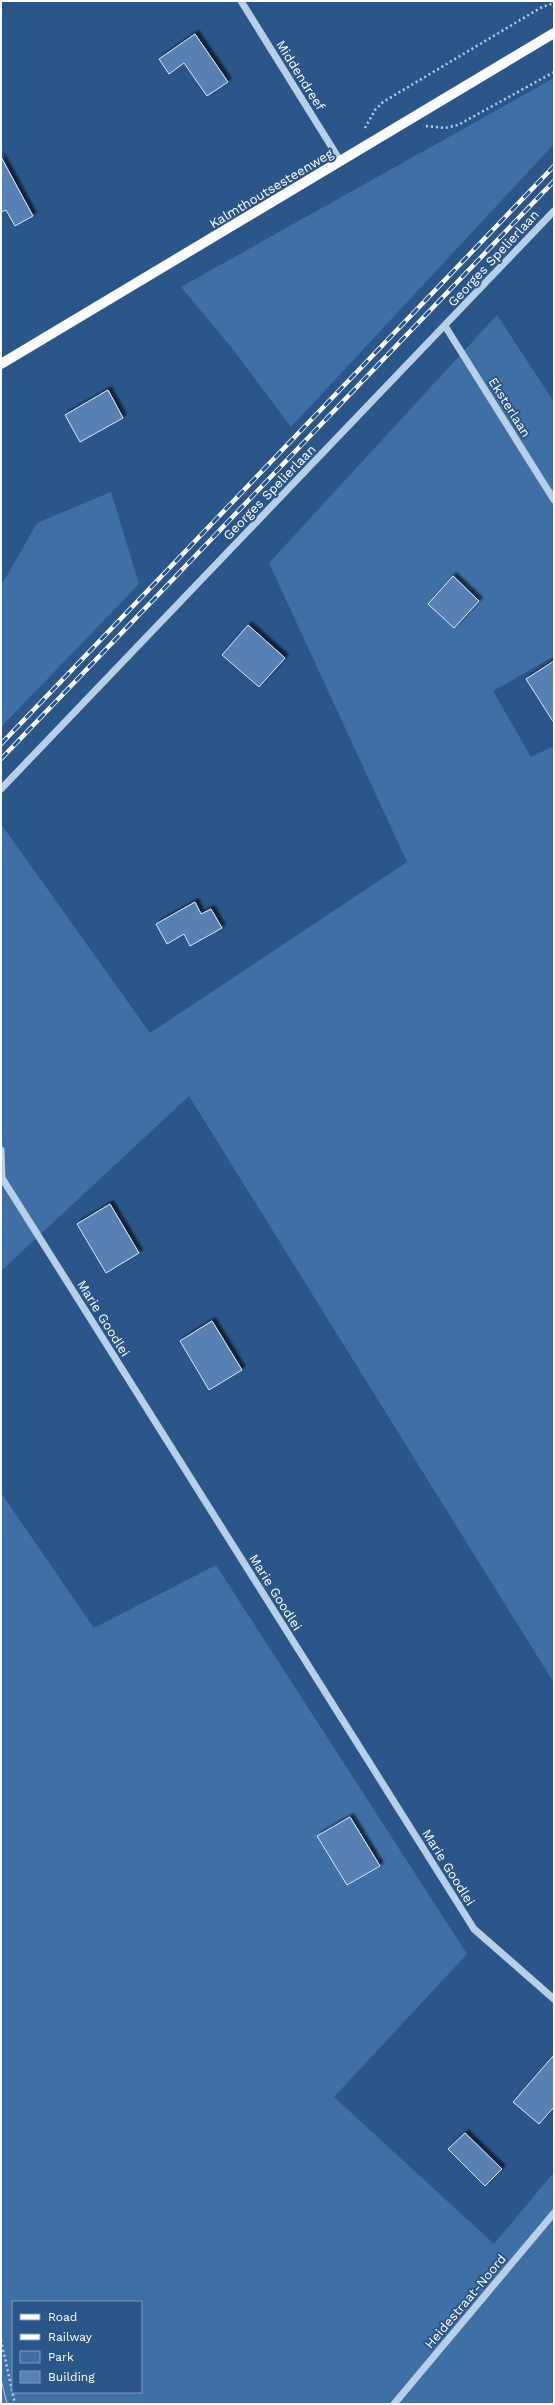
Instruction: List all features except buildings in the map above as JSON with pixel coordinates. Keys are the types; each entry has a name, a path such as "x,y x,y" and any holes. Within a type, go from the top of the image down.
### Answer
{"main road":[{"name":"Kalmthoutsesteenweg","path":"1,364 409,122 554,33"}],"street":[{"name":"Middendreef","path":"241,1 341,162"},
{"name":"Georges Spelierlaan","path":"1,789 554,211"},
{"name":"Eksterlaan","path":"445,326 554,500"},
{"name":"Marie Goodlei","path":"1,1150 1,1178 474,1930 554,1999"},
{"name":"Heidestraat-Noord","path":"394,2404 554,2213"}],"path":[{"path":"361,132 384,102 542,7 554,2"},
{"path":"409,122 445,128 458,125 554,72"},
{"path":"1,2340 12,2390"},
{"path":"13,2393 15,2404"}],"green space":[{"path":"554,78 554,144 291,427 231,347 181,287"},
{"path":"497,315 554,402 554,656 493,691 531,757 554,746 554,1683 189,1096 1,1271 1,824 150,1033 407,862 269,563"},
{"path":"111,492 139,584 1,727 1,586 37,523"},
{"path":"1,1493 94,1628 216,1565 467,1954 334,2097 494,2244 554,2172 554,2404 1,2404"}],"shaded area":[{"path":"1,2379 7,2404 1,2404"}],"railway":[{"path":"1,744 554,166"},
{"path":"1,759 554,181"}]}
